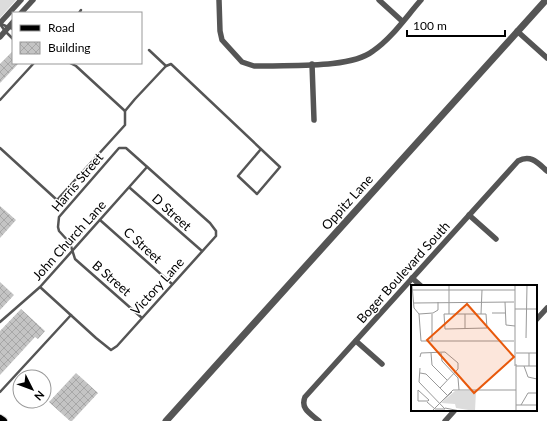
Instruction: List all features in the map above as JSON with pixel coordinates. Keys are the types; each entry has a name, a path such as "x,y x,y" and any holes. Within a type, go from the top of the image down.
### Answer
{"street":[{"path":"0,24 21,0"},
{"path":"22,12 33,0"},
{"path":"219,0 220,31 222,40 242,62 254,66 344,62 365,57 382,44 421,0"},
{"path":"379,0 402,21"},
{"name":"Oppitz Lane","path":"166,421 546,0"},
{"path":"0,37 12,26"},
{"path":"518,31 547,58"},
{"path":"312,64 314,120"},
{"name":"Boger Boulevard South","path":"318,421 307,412 303,402 305,397 518,161 526,158 534,160 547,171"},
{"path":"469,215 496,239"},
{"path":"412,278 420,285"},
{"path":"537,319 547,308"},
{"path":"356,341 382,364"},
{"path":"445,421 454,411"}],"lane":[{"path":"0,24 12,26"},
{"path":"0,24 12,38"},
{"path":"149,50 166,66"},
{"path":"0,100 33,64"},
{"path":"72,64 126,111"},
{"path":"0,148 57,200 126,125 126,111 135,99 166,66 171,64 261,149 280,167 257,194 238,176 261,149"},
{"name":"Harris Street","path":"72,251 70,243 59,231 59,217 119,148 126,148 148,167"},
{"name":"John Church Lane","path":"0,322 40,287 148,167"},
{"name":"Victory Lane","path":"71,315 111,350 117,346 216,236 216,232 210,222 148,167"},
{"name":"D Street","path":"130,188 202,251"},
{"name":"C Street","path":"100,220 172,284"},
{"name":"B Street","path":"72,251 75,259 142,318"},
{"path":"0,392 71,315 40,287"}],"shaded area":[{"path":"0,0 16,0 0,18"}],"building":[{"path":"12,52 12,64 18,64 0,83 0,64"},
{"path":"0,206 16,220 0,238"},
{"path":"0,282 14,295 0,310"},
{"path":"21,309 45,331 38,339 35,337 0,375 0,331"},
{"path":"76,373 98,393 72,421 70,421 52,405 52,399"}]}
